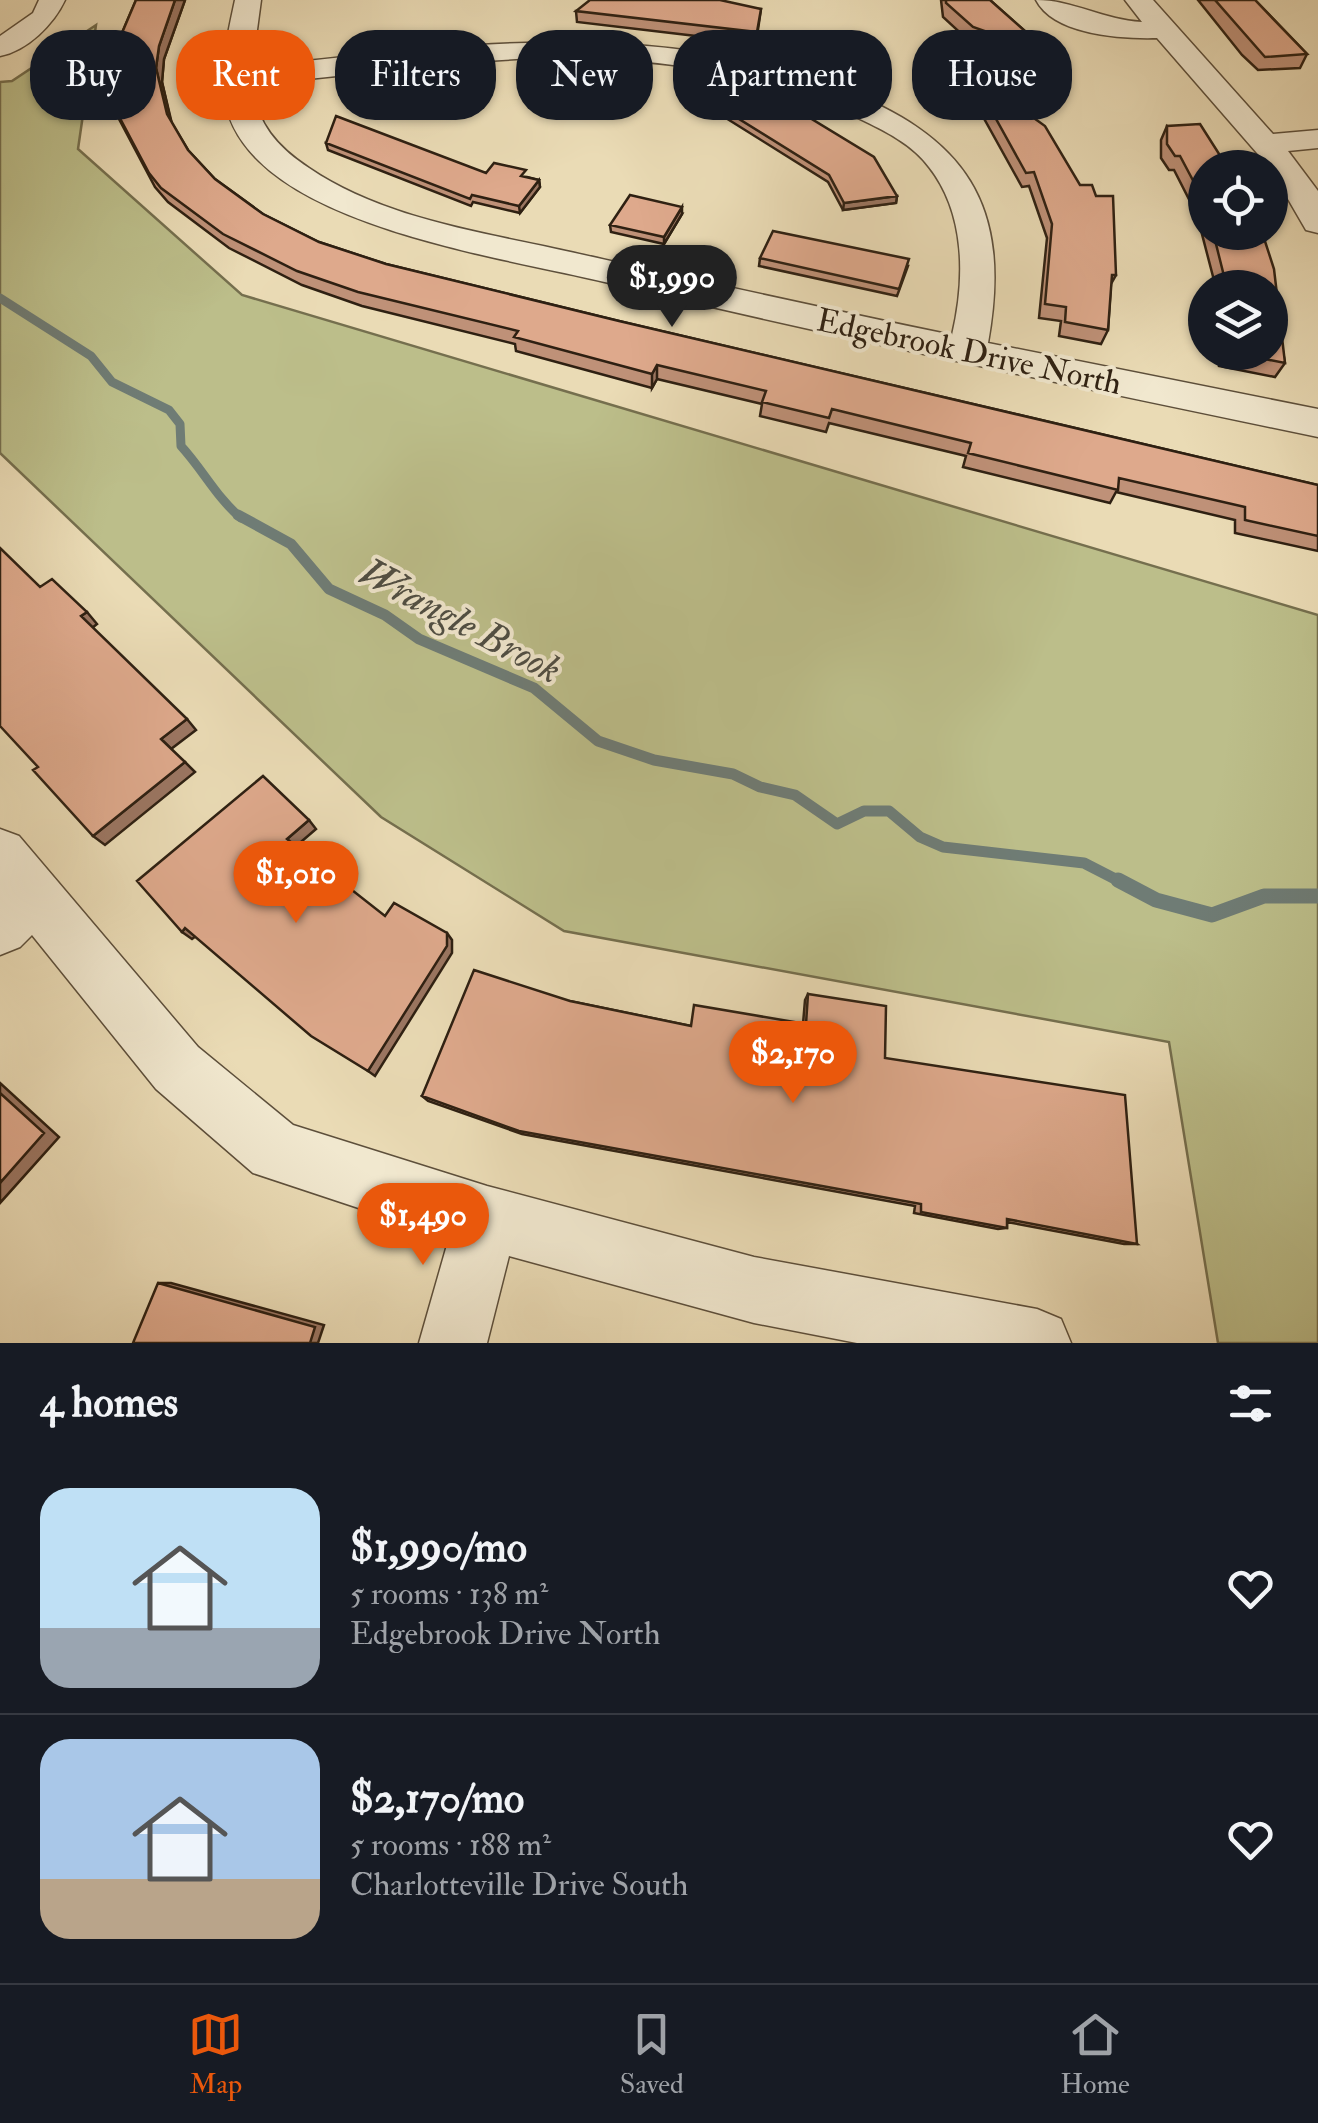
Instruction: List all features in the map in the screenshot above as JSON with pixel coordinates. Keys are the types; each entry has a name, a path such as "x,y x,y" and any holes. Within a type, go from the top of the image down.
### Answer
{"street":[{"path":"1,48 44,16 52,0"},
{"name":"Edgebrook Drive North","path":"242,30 248,0"},
{"path":"1049,0 1052,6 1092,25 1130,31 1163,30"},
{"path":"1138,0 1305,196 1318,223"},
{"path":"315,70 513,50 613,49 669,52 749,66 828,92 913,136 943,163 964,204 976,250 980,290 968,352"},
{"name":"Edgebrook Drive North","path":"244,120 272,156 324,188 402,221 838,326 1318,423"},
{"path":"1263,144 1318,138"},
{"path":"12,893 176,1068 275,1151 486,1218 754,1290 1037,1343"},
{"path":"452,1343 486,1218"}],"green space":[{"path":"30,69 30,120 82,120 78,149 242,295 1318,615 1318,1343 1218,1343 1169,1042 564,931 381,817 0,453 0,82 12,81"}],"building":[{"path":"136,0 175,0 159,46 156,68 156,30 123,30"},
{"path":"590,0 720,0 761,9 757,30 576,11"},
{"path":"990,0 1024,30 981,30 946,3"},
{"path":"1215,0 1255,0 1307,54 1265,57"},
{"path":"156,68 167,114 188,150 215,179 263,214 319,242 386,264 619,321 1318,485 1318,536 1245,520 1245,507 1119,478 1118,490 968,453 971,443 832,409 829,418 762,402 766,391 657,365 652,374 514,337 518,331 358,292 297,271 223,234 161,188 121,120 156,120"},
{"path":"335,119 347,120 486,173 494,163 526,170 521,176 539,180 519,206 472,195 470,199 326,143"},
{"path":"741,120 813,120 874,157 897,196 844,203 829,175"},
{"path":"997,120 1037,120 1045,126 1080,185 1092,185 1096,196 1113,196 1116,275 1112,275 1108,330 1065,322 1066,307 1045,304 1052,224 1034,172 1026,173"},
{"path":"1200,124 1217,150 1188,150 1188,171 1167,144 1167,126"},
{"path":"630,195 682,207 664,237 610,225"},
{"path":"773,231 909,259 899,289 760,258"},
{"path":"1218,250 1268,250 1274,270 1222,270"},
{"path":"0,548 40,587 52,579 87,612 81,616 187,719 161,739 185,762 93,836 33,770 38,767 0,726"},
{"path":"263,776 309,820 287,839 385,916 394,903 447,933 447,946 368,1071 311,1036 185,928 182,932 137,881"},
{"path":"474,970 570,1001 691,1026 694,1005 806,1024 808,994 886,1006 885,1058 1125,1095 1137,1244 1007,1219 1007,1228 921,1212 921,1204 519,1131 422,1096"},
{"path":"0,1093 44,1133 0,1183"},
{"path":"158,1283 315,1327 310,1343 133,1343"}],"waterway":[{"name":"Wrangle Brook","path":"0,298 91,356 112,382 169,410 180,424 181,446 238,515"},
{"name":"Wrangle Brook","path":"238,515 291,544 329,589 385,615 419,639 534,688 598,741 654,760 733,774 760,787 795,795 837,824 864,811 889,811 920,837 943,847 1084,863 1123,883"},
{"name":"Wrangle Brook","path":"238,515 241,518"},
{"name":"Wrangle Brook","path":"1118,880 1156,900 1212,915 1264,896 1318,896"}]}
